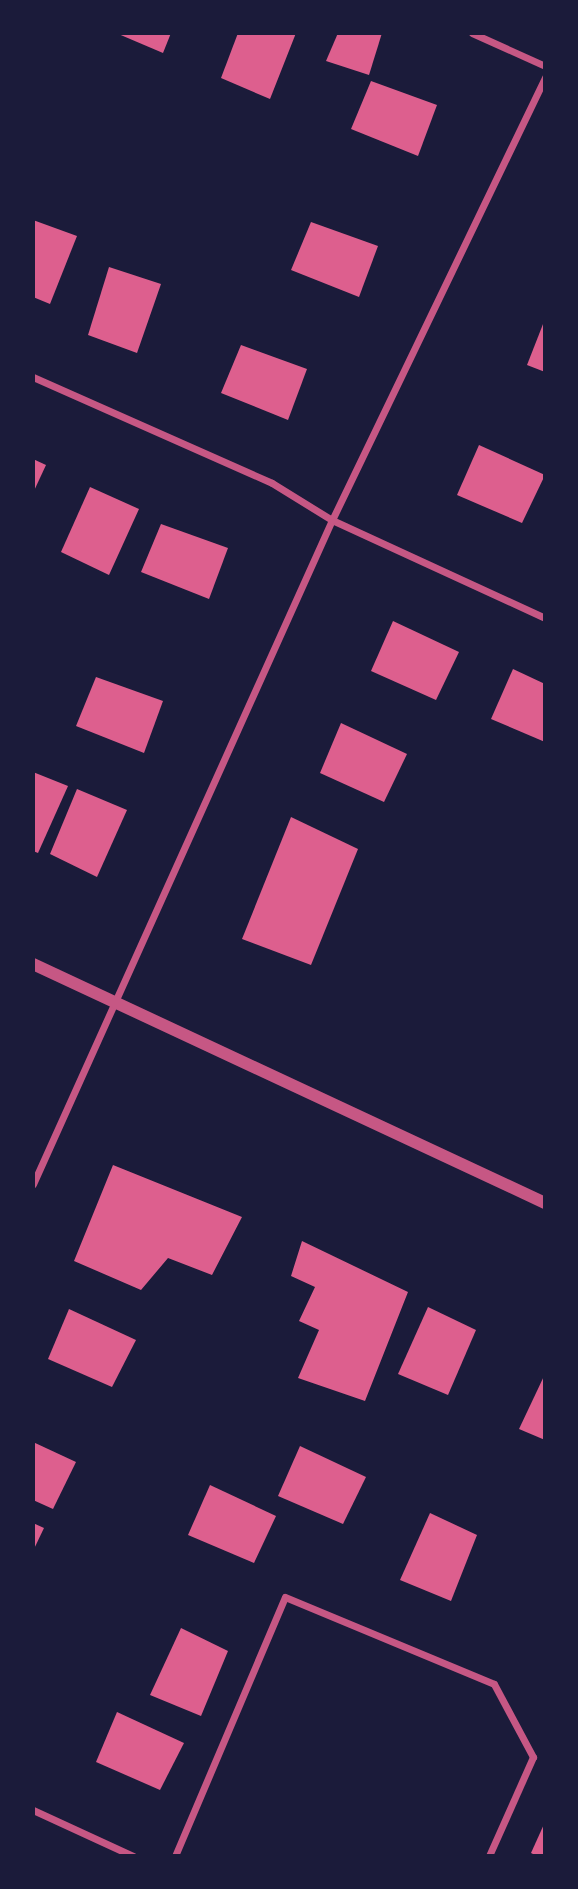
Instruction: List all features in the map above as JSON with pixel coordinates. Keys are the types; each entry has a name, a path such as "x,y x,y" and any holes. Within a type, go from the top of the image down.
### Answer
{"street":[{"path":"472,33 545,66"},
{"path":"33,1184 117,1004 332,520 545,77"},
{"path":"33,377 272,483 332,520 545,618"},
{"path":"33,964 545,1203"},
{"path":"175,1856 285,1597 494,1684 533,1757 489,1856"},
{"path":"33,1810 133,1856"}],"building":[{"path":"116,33 171,33 163,53"},
{"path":"238,33 296,33 270,99 221,78"},
{"path":"338,33 382,33 369,75 326,61"},
{"path":"371,81 437,105 418,156 351,129"},
{"path":"33,220 77,236 50,304 33,297"},
{"path":"311,222 378,246 359,297 291,270"},
{"path":"109,267 161,284 137,353 88,335"},
{"path":"545,319 545,372 527,365"},
{"path":"241,345 307,369 288,420 221,393"},
{"path":"479,445 545,475 522,523 457,495"},
{"path":"33,459 46,465 33,493"},
{"path":"90,487 139,509 109,575 61,552"},
{"path":"161,524 228,548 209,599 141,572"},
{"path":"393,621 459,652 436,700 371,671"},
{"path":"513,669 545,684 545,742 491,719"},
{"path":"96,677 163,701 144,753 76,726"},
{"path":"341,723 407,754 384,802 320,773"},
{"path":"33,772 68,786 38,853 33,851"},
{"path":"77,789 127,810 97,877 50,854"},
{"path":"291,817 358,849 311,965 242,939"},
{"path":"113,1165 242,1217 212,1275 168,1258 141,1290 74,1261"},
{"path":"302,1241 408,1292 365,1401 298,1378 319,1330 299,1321 315,1287 291,1276"},
{"path":"428,1307 476,1330 448,1395 398,1374"},
{"path":"69,1309 136,1340 112,1387 48,1359"},
{"path":"545,1374 545,1440 519,1429"},
{"path":"33,1442 76,1462 53,1509 33,1500"},
{"path":"300,1446 366,1477 343,1524 278,1496"},
{"path":"210,1485 276,1516 254,1563 188,1535"},
{"path":"430,1513 477,1535 451,1601 400,1580"},
{"path":"33,1523 44,1528 33,1551"},
{"path":"181,1628 228,1651 201,1716 150,1695"},
{"path":"117,1712 184,1743 160,1790 96,1762"},
{"path":"545,1822 545,1856 537,1856 531,1853"}]}
